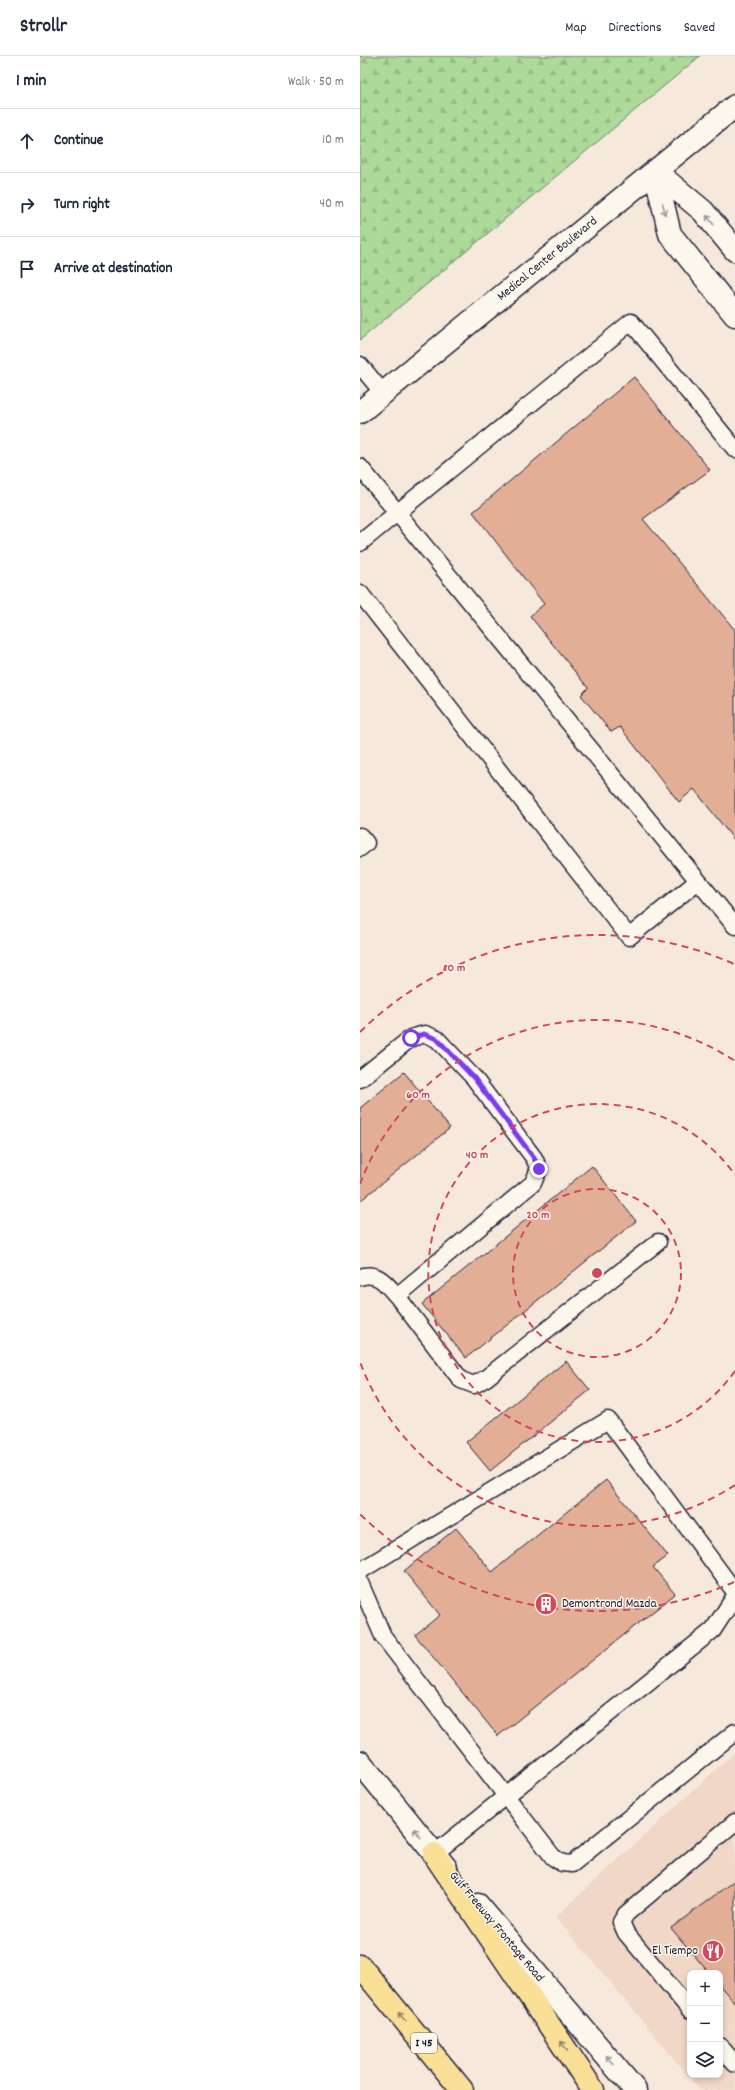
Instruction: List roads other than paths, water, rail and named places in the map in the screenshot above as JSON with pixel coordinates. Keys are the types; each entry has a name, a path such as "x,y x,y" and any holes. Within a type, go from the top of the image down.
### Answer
{"highway":[{"path":"434,1854 594,2090"},
{"name":"I 45","path":"360,1966 462,2090"}],"street":[{"name":"Medical Center Boulevard","path":"360,412 735,106"},
{"path":"655,171 703,211 735,250"},
{"path":"655,171 670,234 735,315"},
{"name":"Gulf Freeway Frontage Road","path":"360,1762 434,1854 635,2090"}],"lane":[{"path":"360,543 631,322 735,449"},
{"path":"360,365 383,394"},
{"path":"360,467 735,926"},
{"path":"360,593 629,937 698,881"},
{"path":"360,836 366,843 360,848"},
{"path":"360,1079 411,1038 424,1034 437,1039 474,1078 534,1158 539,1169 533,1183 397,1296"},
{"path":"360,1277 367,1274 380,1277 397,1296 461,1380 474,1385 486,1378 658,1242"},
{"path":"360,1571 608,1420 735,1592"},
{"path":"360,1583 383,1636 553,1857 562,1863 572,1864 735,1732"},
{"path":"434,1854 506,1794 713,1630 735,1596"},
{"path":"687,2006 626,1933 621,1922 626,1914 735,1822"},
{"path":"723,2050 735,2064"}],"place":[{"name":"Demontrond Mazda","path":"546,1604"},
{"name":"El Tiempo","path":"713,1951"}]}
